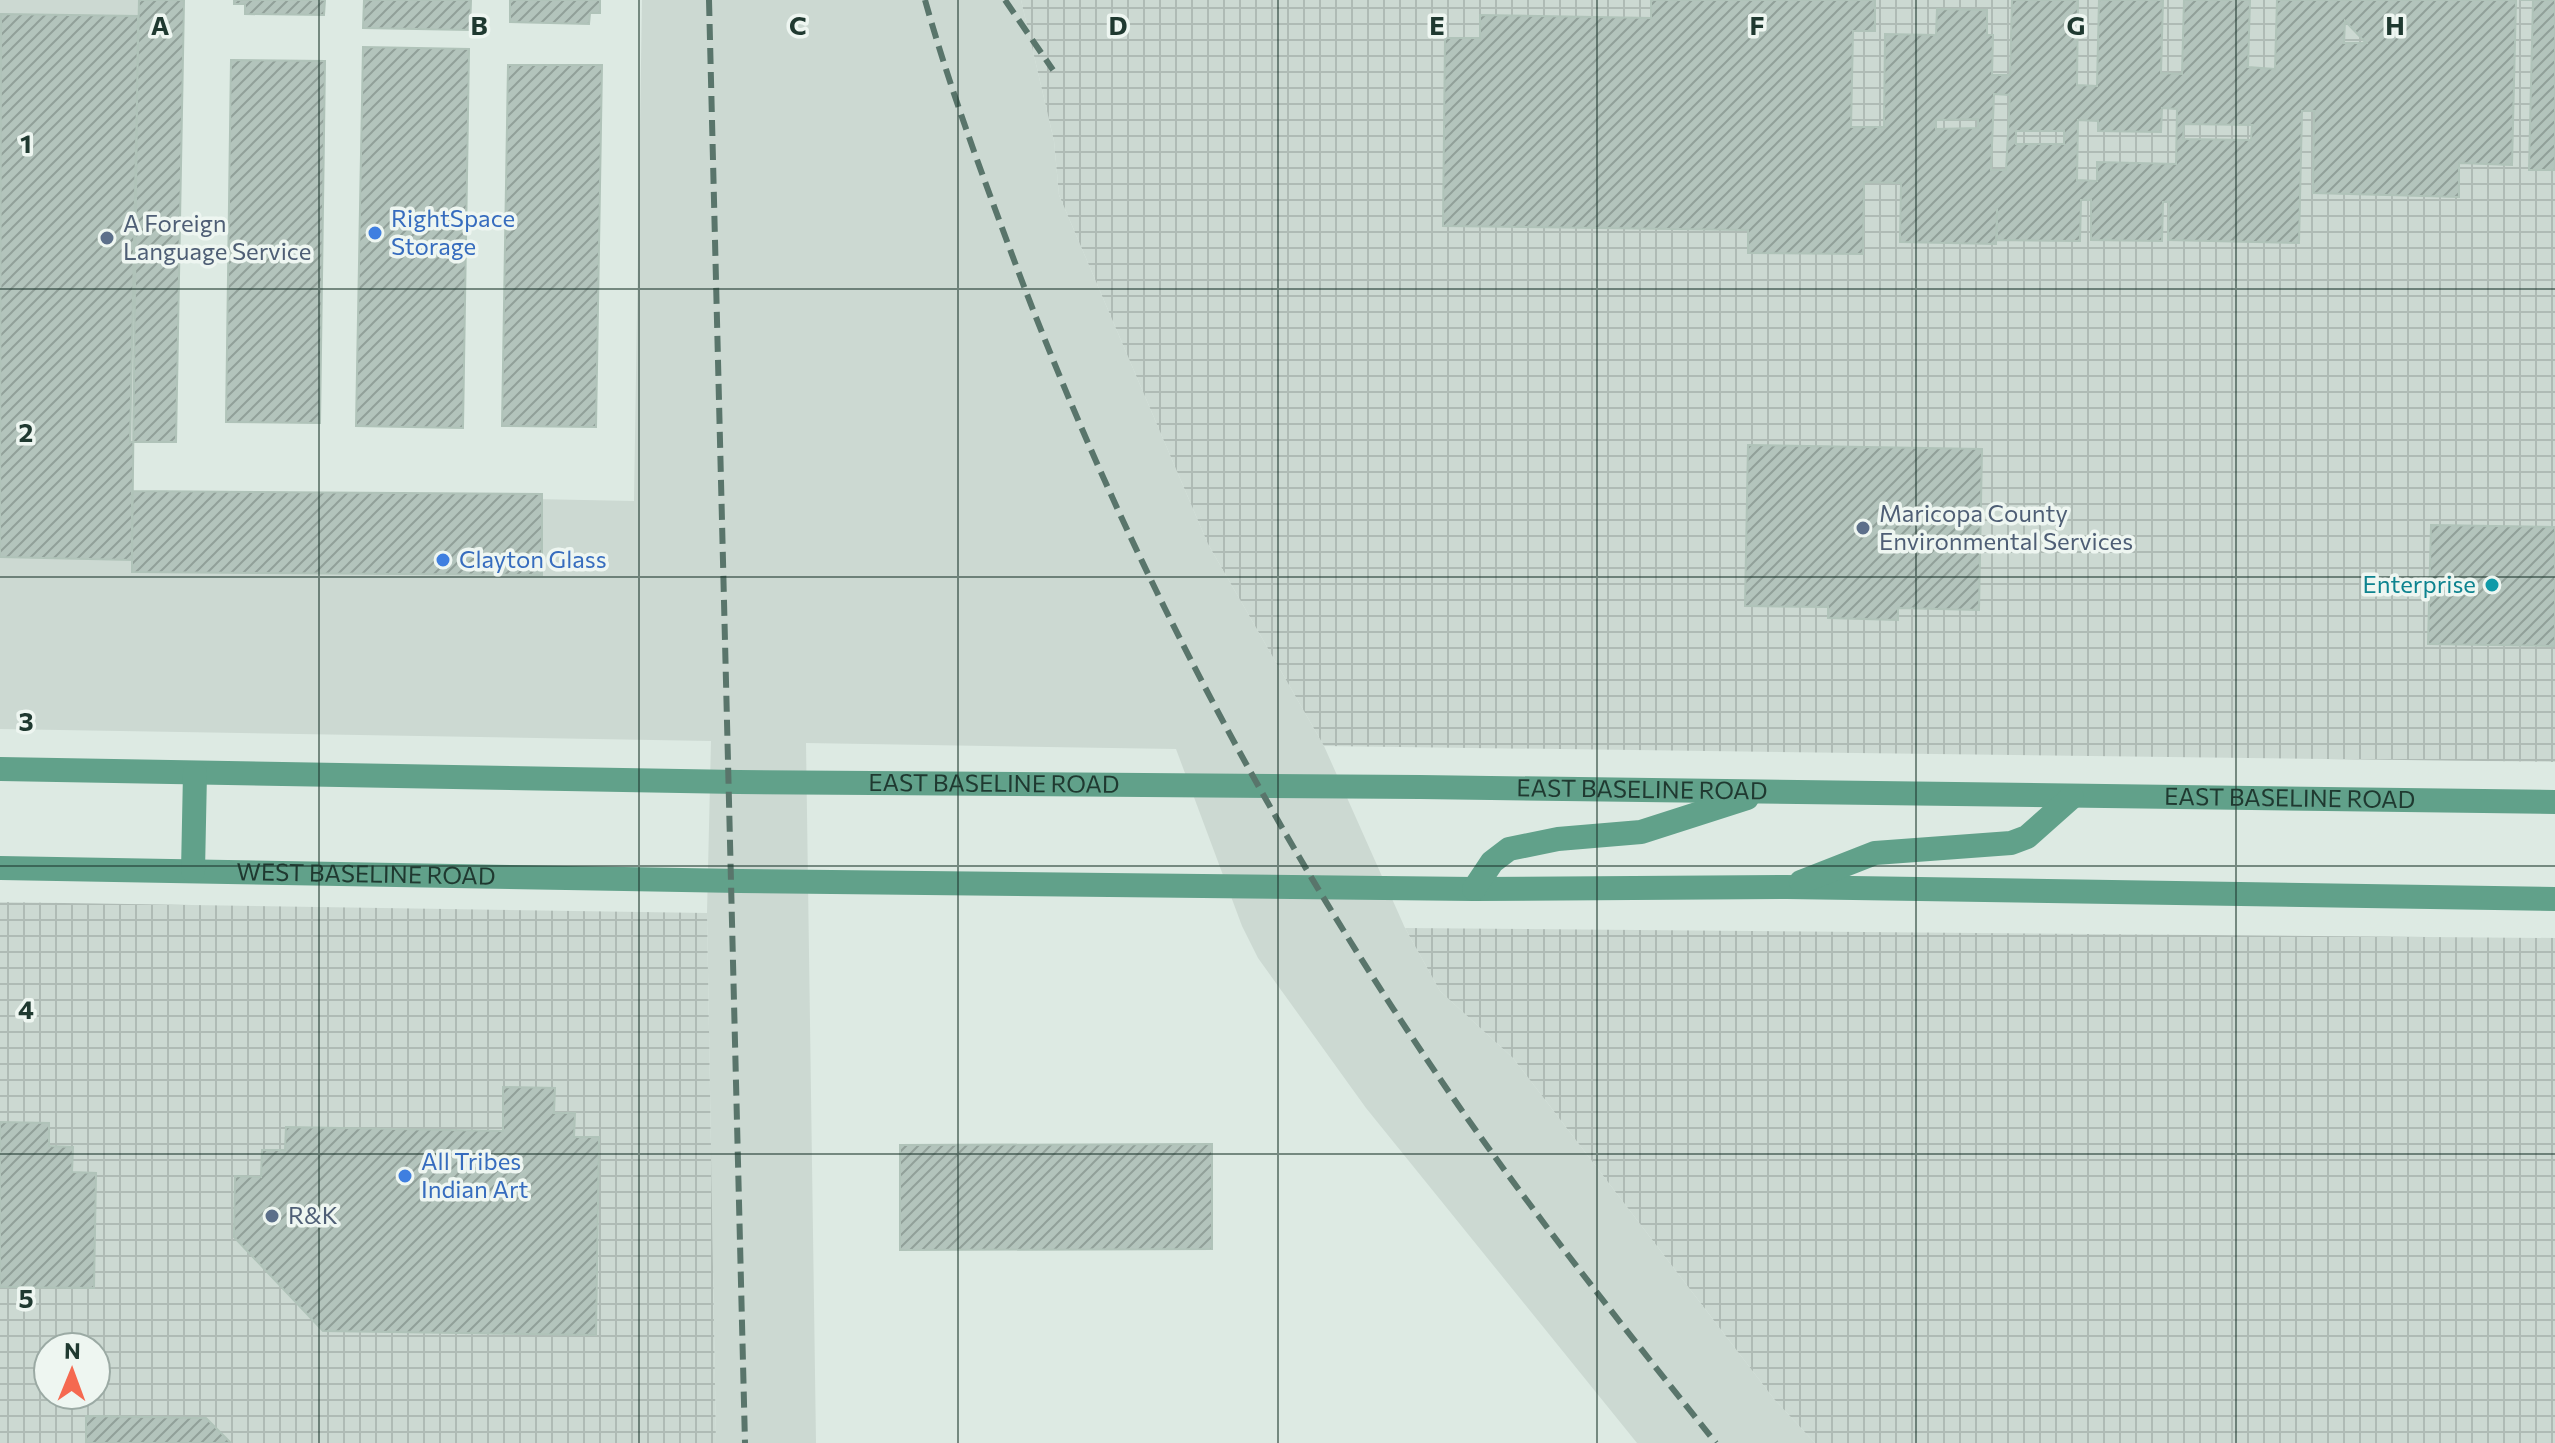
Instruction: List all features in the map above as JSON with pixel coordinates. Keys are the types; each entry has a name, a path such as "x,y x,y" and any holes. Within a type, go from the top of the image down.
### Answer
{"main road":[{"path":"0,769 195,773 193,871"},
{"name":"EAST BASELINE ROAD","path":"195,773 730,782 2555,802"},
{"path":"1474,889 1492,862 1509,849 1558,839 1641,832 1769,791"},
{"path":"1787,887 1875,853 2011,843 2027,837 2072,797"},
{"name":"WEST BASELINE ROAD","path":"0,868 732,881 1474,889"},
{"path":"1474,889 1787,887 2555,899"}],"shaded area":[{"path":"0,0 139,0 132,491 634,501 642,0 1021,0 1054,141 1059,195 1208,544 1324,746 1405,928 1440,991 1513,1058 1774,1399 1815,1443 1637,1443 1366,1108 1258,958 1242,926 1176,749 806,743 816,1443 716,1443 707,913 711,741 0,729"},
{"path":"1021,0 2555,0 2555,762 1324,746 1208,544 1059,195 1054,141"},
{"path":"0,902 707,913 716,1443 0,1443"},
{"path":"1405,928 2555,938 2555,1443 1815,1443 1774,1399 1513,1058 1440,991"}],"building":[{"path":"139,0 184,0 176,442 130,442"},
{"path":"234,0 325,0 324,15 245,14 245,4 234,4"},
{"path":"364,0 471,0 470,30 363,28"},
{"path":"510,0 600,0 600,13 590,13 589,24 510,22"},
{"path":"1651,0 1875,0 1875,31 1853,31 1851,127 1884,127 1885,34 1936,35 1937,9 1987,10 1987,35 1993,35 1992,75 2010,75 2012,0 2078,0 2077,85 2097,86 2099,0 2163,0 2161,73 2182,74 2184,0 2250,0 2248,67 2275,69 2277,0 2516,0 2512,165 2459,163 2459,197 2313,193 2314,111 2302,111 2299,243 2168,240 2169,202 2163,202 2162,241 2091,240 2091,200 2081,200 2080,241 1997,240 1997,208 1996,244 1900,242 1901,183 1864,182 1863,254 1748,253 1748,230 1443,226 1445,38 1480,38 1480,15 1651,18","holes":["2345,21 2366,43 2344,43","1994,94 2010,95 2006,170 1991,170","2162,108 2177,109 2176,164 2097,162 2097,181 2077,180 2078,120 2098,121 2098,131 2161,132","1978,119 1978,128 1936,129 1936,120","2184,124 2252,125 2251,140 2183,139","2016,131 2064,131 2064,144 2016,144"]},
{"path":"2533,0 2555,0 2555,170 2529,170"},
{"path":"1,14 138,16 132,560 0,557"},
{"path":"363,47 469,49 463,428 356,426"},
{"path":"231,60 325,61 320,423 226,422"},
{"path":"508,65 602,65 596,427 502,426"},
{"name":"Maricopa County Environmental Services","path":"1748,445 1982,449 1979,610 1898,608 1898,620 1828,618 1828,607 1745,606"},
{"path":"132,491 542,494 542,575 132,572"},
{"name":"Enterprise","path":"2431,525 2555,527 2555,646 2428,644"},
{"path":"503,1087 555,1088 554,1113 575,1113 574,1137 599,1137 596,1335 323,1331 234,1237 235,1176 261,1177 262,1150 285,1150 286,1127 503,1131"},
{"path":"0,1122 49,1123 49,1146 73,1147 72,1172 96,1173 94,1288 0,1287"},
{"path":"1212,1144 1212,1249 900,1250 900,1145"},
{"path":"86,1416 206,1418 231,1443 86,1443"}],"railway":[{"path":"709,0 745,1443"},
{"path":"925,0 978,163 1058,371 1156,590 1267,801 1391,1006 1458,1105 1552,1234 1716,1443"},
{"path":"1005,0 1053,70"}],"place":[{"name":"RightSpace Storage","path":"375,233"},
{"name":"A Foreign Language Service","path":"107,238"},
{"name":"Maricopa County Environmental Services","path":"1863,528"},
{"name":"Clayton Glass","path":"443,560"},
{"name":"Enterprise","path":"2492,585"},
{"name":"All Tribes Indian Art","path":"405,1176"},
{"name":"R&K","path":"272,1216"}]}
